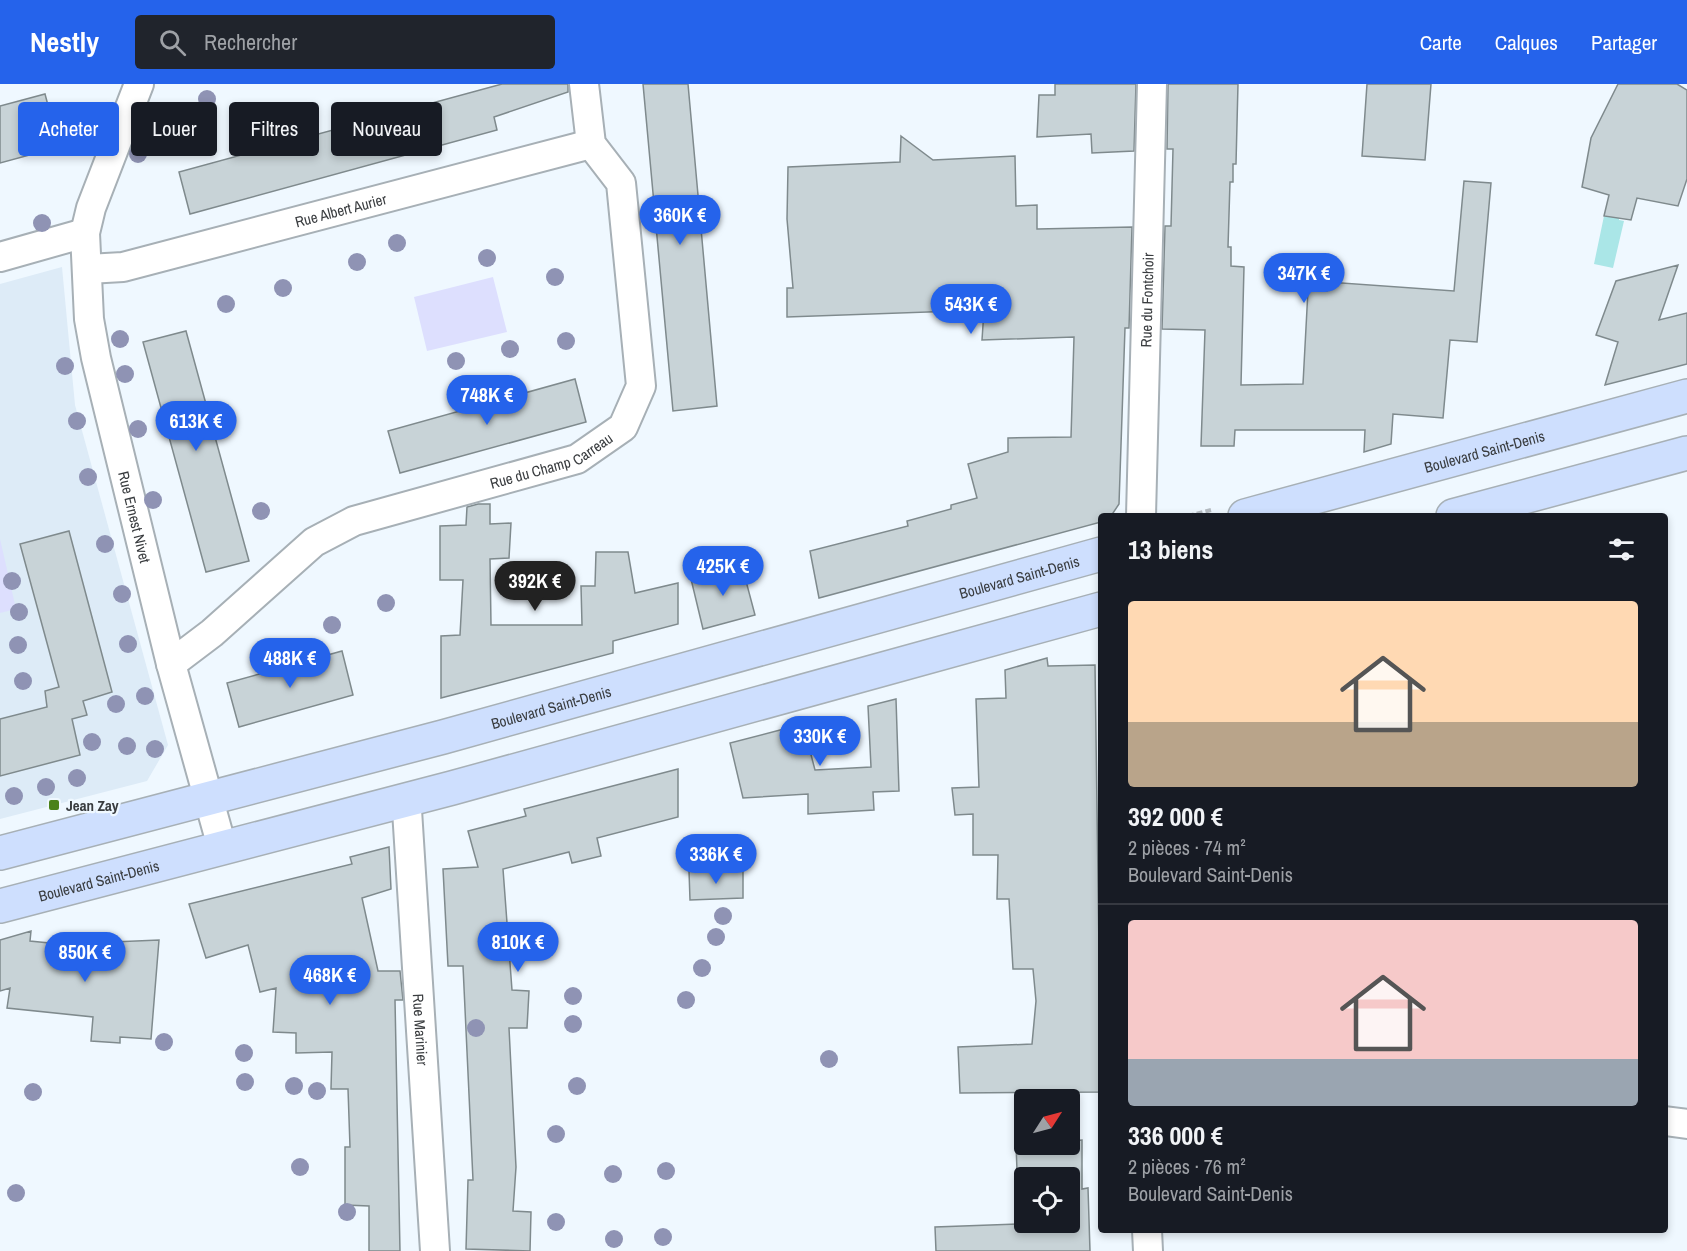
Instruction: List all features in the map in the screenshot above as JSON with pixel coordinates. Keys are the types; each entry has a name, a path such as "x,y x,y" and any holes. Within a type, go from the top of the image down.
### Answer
{"main road":[{"name":"Boulevard Saint-Denis","path":"1256,513 1687,396"},
{"path":"1464,513 1687,453"},
{"name":"Boulevard Saint-Denis","path":"0,853 455,734 1098,555"},
{"name":"Boulevard Saint-Denis","path":"0,906 452,788 1098,610"}],"street":[{"name":"Rue Ernest Nivet","path":"139,84 91,208 86,233 89,319 96,358 171,664 222,847"},
{"path":"584,84 591,144"},
{"name":"Rue du Fontchoir","path":"1141,513 1152,84"},
{"name":"Rue Albert Aurier","path":"88,269 123,267 591,144"},
{"name":"Rue du Champ Carreau","path":"171,664 212,633 314,543 354,521 577,459 624,427 641,386 621,183 591,144"},
{"path":"0,257 86,233"},
{"name":"Rue Marinier","path":"407,810 411,830 435,1251"},
{"path":"1668,1121 1687,1124"},
{"path":"1147,1233 1148,1251"}],"shaded area":[{"path":"1604,216 1619,217 1619,220 1624,221 1613,268 1594,264"},
{"path":"62,267 75,405 168,745 147,781 0,819 0,284"},
{"path":"493,277 507,332 427,351 414,297"},
{"path":"0,539 16,609 0,613"}],"building":[{"path":"502,84 568,84 568,92 494,117 497,130 442,145 442,102 436,102"},
{"path":"643,84 688,84 717,406 673,411"},
{"path":"1055,84 1136,84 1134,151 1092,153 1091,134 1037,137 1039,95 1055,95"},
{"path":"1168,84 1238,84 1236,164 1233,164 1233,182 1230,182 1228,247 1231,247 1231,266 1244,267 1241,385 1303,384 1308,290 1327,291 1328,282 1454,291 1464,181 1491,183 1477,342 1450,340 1443,418 1393,414 1391,444 1364,452 1365,430 1235,430 1234,446 1201,446 1205,330 1162,329 1165,226 1171,226 1173,149 1167,149"},
{"path":"1367,84 1431,84 1425,160 1362,156"},
{"path":"1618,84 1677,84 1687,90 1687,179 1678,206 1637,198 1631,220 1604,216 1609,195 1582,187 1591,138"},
{"path":"45,94 47,102 18,102 18,156 26,156 0,163 0,106"},
{"path":"331,131 331,156 402,156 190,214 179,172 238,156 319,156 319,134"},
{"path":"901,136 933,160 1015,156 1016,206 1037,205 1037,229 1132,227 1129,328 1125,328 1119,504 1113,513 1098,513 1098,523 819,598 810,551 908,526 907,521 951,509 951,505 977,498 968,464 1008,452 1008,438 1071,437 1074,337 982,340 984,310 787,317 787,288 793,288 787,219 788,167 900,162"},
{"path":"1678,265 1659,320 1687,313 1687,364 1605,385 1618,342 1596,335 1616,281"},
{"path":"186,331 249,561 206,572 143,342"},
{"path":"575,379 586,422 400,473 388,431"},
{"path":"490,504 490,524 511,523 509,558 490,559 491,625 582,625 581,586 595,586 596,552 628,552 635,593 678,583 678,624 613,641 613,653 441,698 441,636 460,635 463,580 440,580 440,526 466,525 467,507"},
{"path":"69,531 112,692 83,701 87,715 72,719 80,755 0,776 0,719 47,707 45,691 59,687 20,544"},
{"path":"742,566 755,615 703,629 691,579"},
{"path":"342,651 353,695 239,727 227,683"},
{"path":"1047,658 1048,666 1095,665 1098,1092 1080,1092 1080,1089 1014,1089 1014,1093 960,1093 958,1047 1032,1044 1036,1001 1033,969 1013,969 1009,899 997,899 998,855 973,855 973,814 955,815 952,788 979,787 976,699 1006,698 1005,670"},
{"path":"896,699 899,791 873,792 874,810 808,814 808,794 743,798 730,743 803,724 815,770 871,767 868,706"},
{"path":"678,769 678,817 597,838 601,856 572,863 569,852 503,869 512,990 529,991 527,1028 509,1028 516,1167 513,1211 531,1212 530,1251 466,1249 468,1180 473,1180 463,966 448,966 443,869 478,867 468,831 526,816 524,809"},
{"path":"389,847 391,889 362,898 378,971 400,971 403,1000 395,1000 400,1251 369,1251 369,1206 345,1205 345,1147 350,1147 348,1089 331,1089 332,1052 296,1053 296,1033 273,1032 276,988 260,992 248,945 206,958 189,904 352,864 350,857"},
{"path":"743,870 743,898 690,900 689,871"},
{"path":"31,931 30,941 89,947 89,943 159,940 151,1039 120,1037 120,1043 91,1041 93,1017 7,1008 10,988 0,991 0,940"},
{"path":"1080,1140 1082,1140 1082,1189 1088,1188 1090,1251 936,1251 935,1227 1014,1224 1014,1233 1080,1233 1080,1167 1017,1167 1016,1155 1080,1155"}],"place":[{"name":"Jean Zay","path":"54,805"}]}
